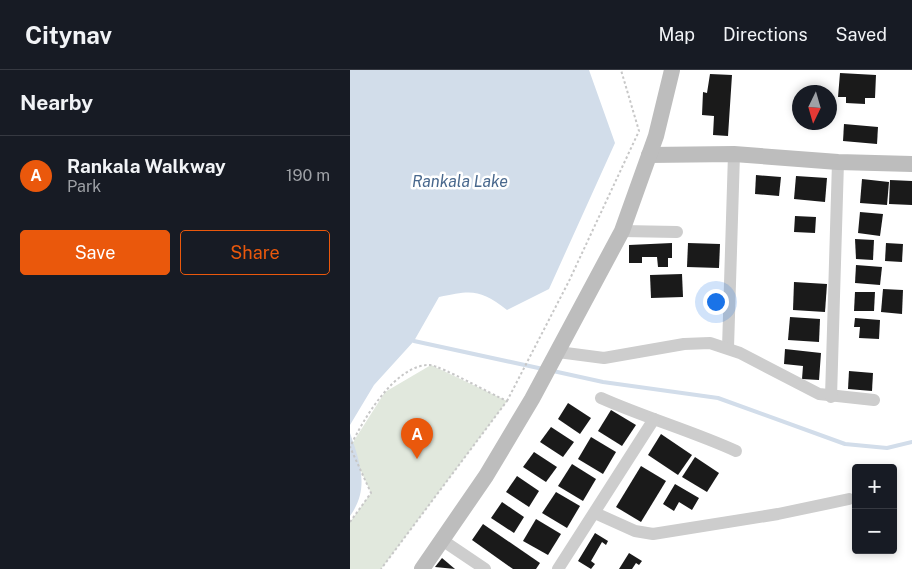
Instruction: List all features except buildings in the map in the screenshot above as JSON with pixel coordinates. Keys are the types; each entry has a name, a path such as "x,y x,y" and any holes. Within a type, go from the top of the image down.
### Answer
{"main road":[{"path":"422,569 486,476 551,364 622,231 664,108 672,70"},
{"path":"649,154 734,154 838,162 912,164"}],"street":[{"path":"728,348 734,154"},
{"path":"831,397 838,162"},
{"path":"622,231 677,232"},
{"path":"551,364 700,343 728,348 808,390 831,397 874,400"},
{"path":"601,398 654,419 694,432 736,451"},
{"path":"558,569 654,419"},
{"path":"595,513 635,532 653,534 778,514 849,498"},
{"path":"442,540 486,569"}],"path":[{"path":"381,569 507,401 569,281 640,131 621,70"},
{"path":"350,522 371,493 350,447 359,428 385,392 411,370 431,365 507,401"}],"shaded area":[{"path":"431,365 507,401 381,569 350,569 350,522 371,493 350,447 385,392"}],"water":[{"name":"Rankala Lake","path":"350,70 589,70 615,143 549,289 507,310 490,298 475,293 468,292 439,297 414,341 374,385 350,425"},
{"path":"350,433 360,465 361,486 360,496 350,516"}],"waterway":[{"path":"414,341 543,369"},
{"path":"553,371 603,382 718,398 845,444 887,448 912,442"}],"place":[{"name":"Rankala Walkway","path":"417,459"}]}
